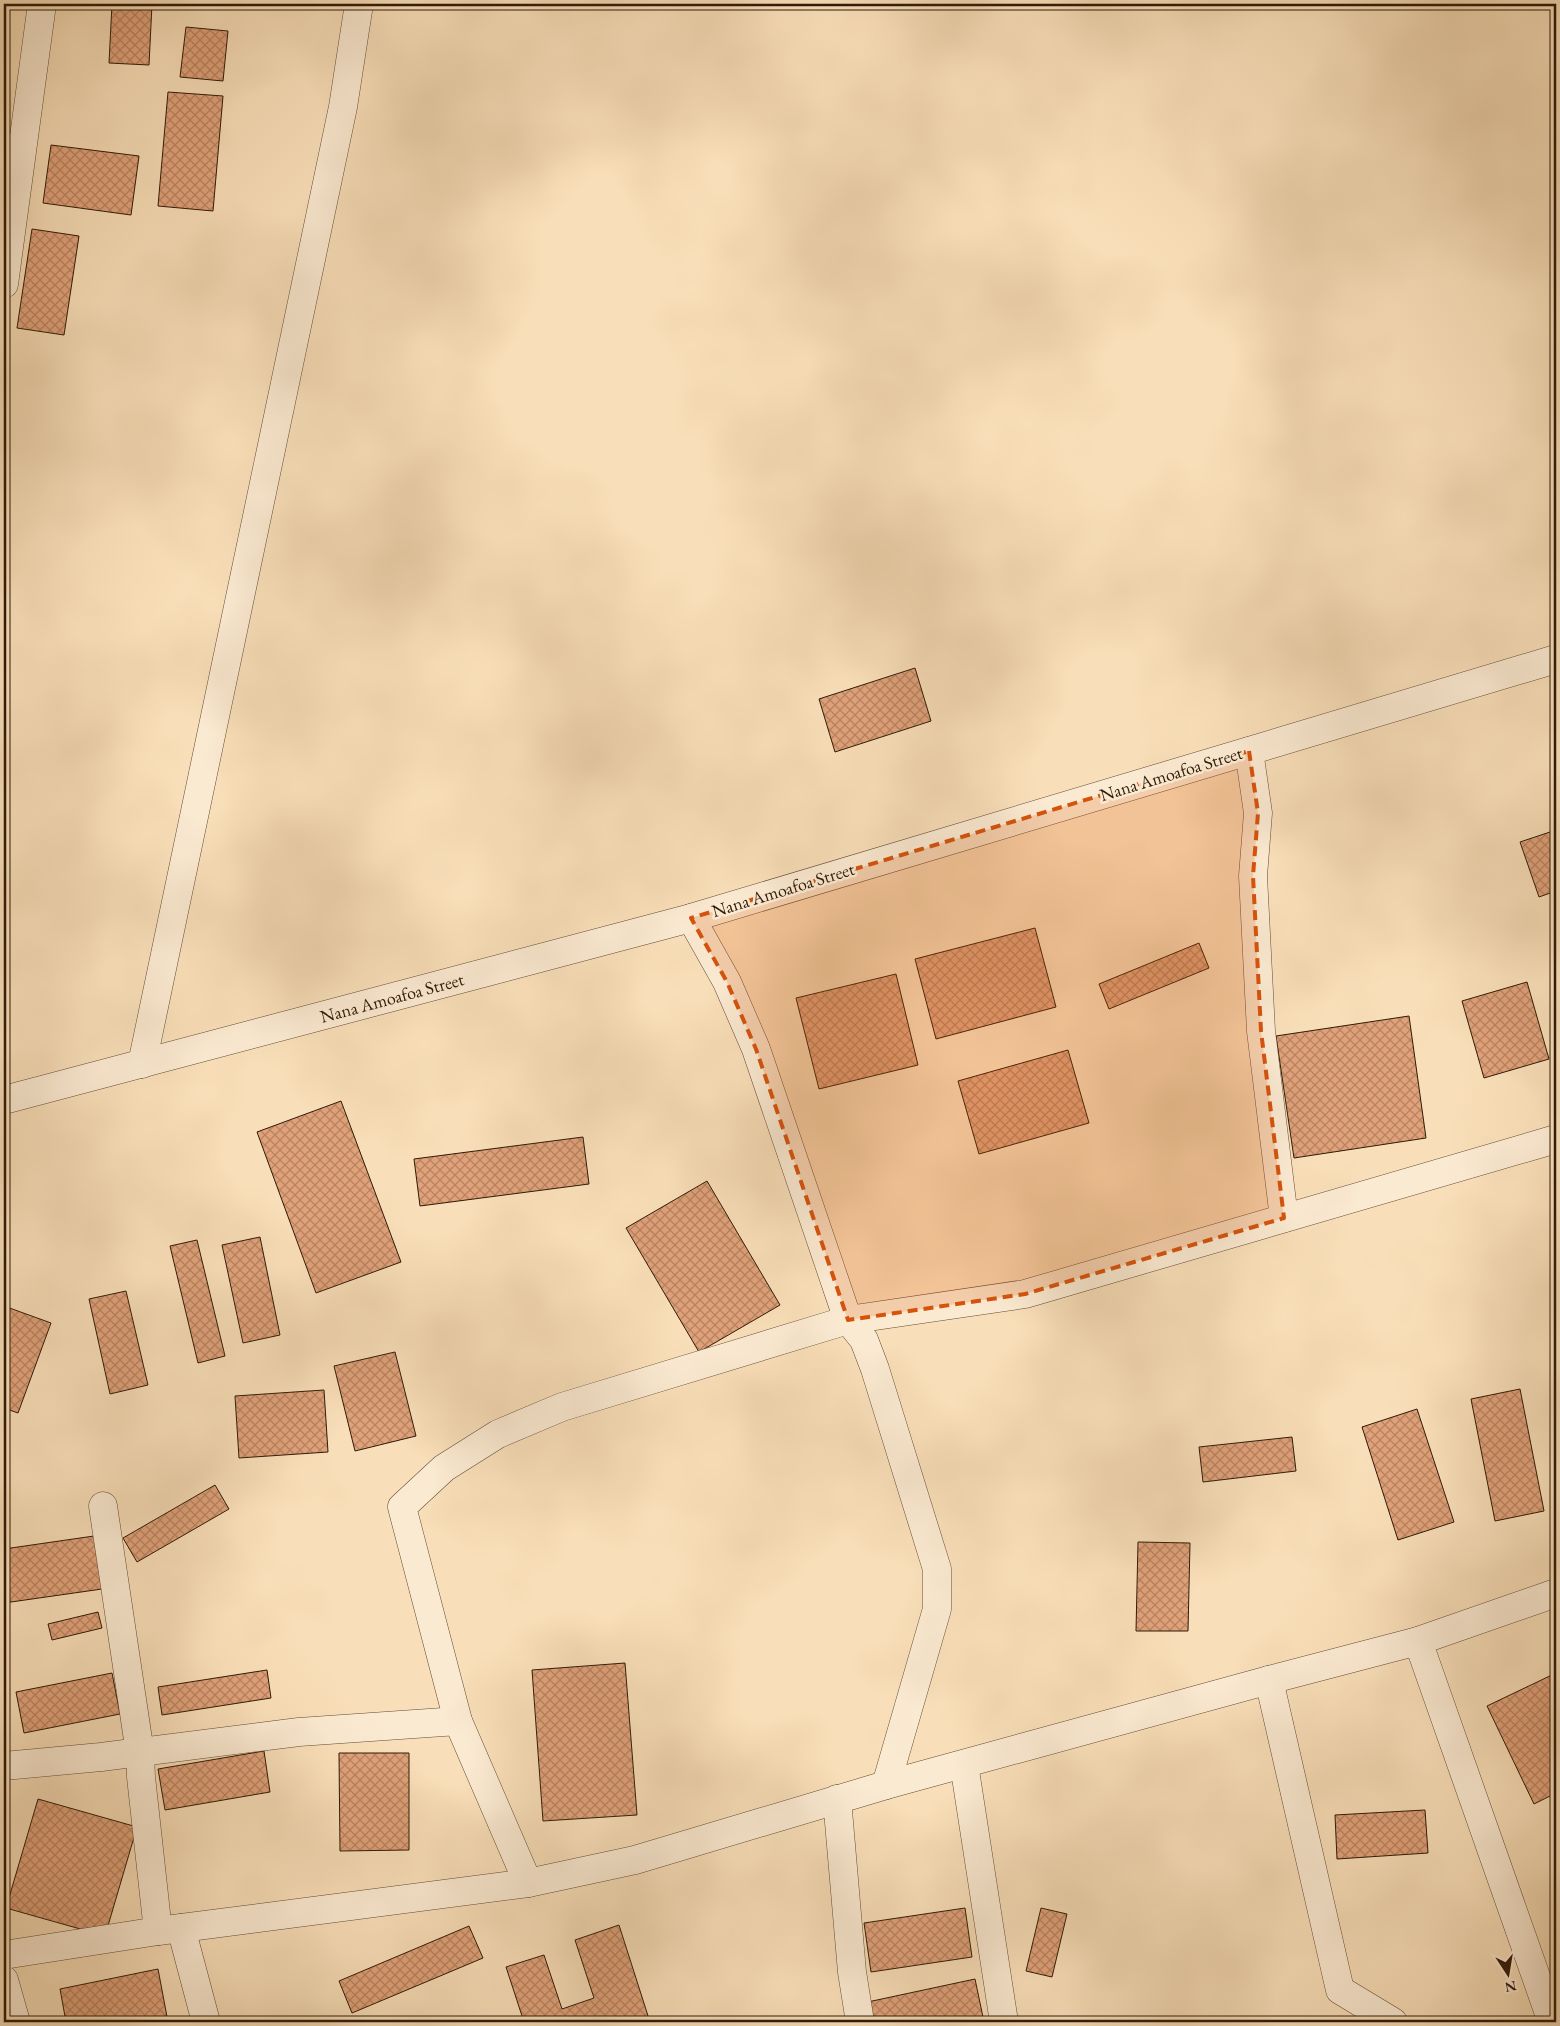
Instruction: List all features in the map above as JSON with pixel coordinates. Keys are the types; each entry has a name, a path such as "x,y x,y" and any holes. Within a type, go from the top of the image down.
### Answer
{"street":[{"path":"4,284 42,4"},
{"path":"142,1064 341,117 359,4"},
{"name":"Nana Amoafoa Street","path":"4,1100 691,918 1556,660"},
{"path":"1249,751 1258,813 1253,876 1261,1031 1284,1218"},
{"path":"691,918 726,982 756,1049 848,1320 864,1340 875,1369 937,1568 937,1608 886,1785"},
{"path":"528,1883 458,1721 402,1507 444,1468 498,1434 562,1407 848,1320 1026,1294 1556,1139"},
{"path":"102,1506 140,1753 141,1777 169,1930 206,2022"},
{"path":"4,1955 169,1930 528,1883 635,1860 886,1785 1418,1641 1556,1593"},
{"path":"1418,1641 1552,2022"},
{"path":"1269,1680 1340,1990 1393,2022"},
{"path":"4,1766 140,1753 299,1732 458,1721"},
{"path":"964,1764 1004,2022"},
{"path":"837,1799 852,1972 860,2022"},
{"path":"4,1980 16,2022"}],"highlighted area":[{"path":"1249,751 1258,813 1253,876 1261,1031 1284,1218 1025,1294 848,1320 756,1049 727,982 691,918"}],"building":[{"path":"112,4 152,4 149,65 109,63"},
{"path":"186,27 228,31 223,81 180,77"},
{"path":"168,92 223,96 213,211 158,206"},
{"path":"51,145 139,156 131,215 43,203"},
{"path":"32,229 79,236 64,335 17,328"},
{"path":"915,668 931,721 835,752 819,699"},
{"path":"1556,830 1556,891 1539,897 1520,842"},
{"path":"1035,928 1056,1007 936,1039 915,959"},
{"path":"1199,943 1209,968 1109,1009 1099,984"},
{"path":"896,974 918,1065 819,1089 796,998"},
{"path":"1527,982 1549,1059 1484,1078 1462,1001"},
{"path":"1409,1016 1426,1138 1294,1158 1276,1036"},
{"path":"1068,1050 1089,1123 979,1154 958,1081"},
{"path":"341,1101 401,1262 316,1293 257,1132"},
{"path":"583,1137 589,1184 420,1206 414,1159"},
{"path":"707,1181 780,1305 699,1352 626,1228"},
{"path":"260,1237 280,1335 243,1343 222,1245"},
{"path":"197,1240 225,1356 198,1363 170,1246"},
{"path":"126,1291 148,1385 110,1394 89,1299"},
{"path":"4,1306 51,1323 18,1413 4,1408"},
{"path":"395,1352 416,1436 355,1451 334,1366"},
{"path":"1520,1389 1544,1511 1495,1521 1471,1399"},
{"path":"324,1390 328,1452 239,1458 235,1396"},
{"path":"1417,1409 1454,1522 1398,1540 1362,1427"},
{"path":"1292,1437 1296,1471 1203,1482 1199,1447"},
{"path":"215,1485 229,1509 137,1562 123,1538"},
{"path":"94,1536 102,1589 4,1603 4,1549"},
{"path":"1138,1542 1190,1543 1188,1631 1136,1631"},
{"path":"98,1612 102,1628 52,1640 48,1624"},
{"path":"625,1663 637,1815 543,1821 532,1670"},
{"path":"267,1670 271,1698 162,1715 158,1687"},
{"path":"112,1673 120,1714 24,1733 16,1692"},
{"path":"1556,1673 1556,1793 1534,1804 1487,1706"},
{"path":"264,1751 270,1792 165,1810 158,1769"},
{"path":"339,1753 409,1753 409,1850 340,1851"},
{"path":"38,1799 137,1827 105,1936 6,1908"},
{"path":"1425,1810 1428,1853 1337,1859 1335,1815"},
{"path":"965,1908 972,1957 871,1972 864,1923"},
{"path":"1041,1908 1067,1914 1052,1977 1026,1971"},
{"path":"619,1925 649,2019 639,2022 524,2022 506,1967 544,1955 562,2009 594,1998 575,1940"},
{"path":"469,1926 483,1958 352,2013 339,1981"},
{"path":"158,1969 168,2022 66,2022 60,1989"},
{"path":"975,1979 984,2022 868,2022 863,2003"},
{"path":"846,2018 847,2022 820,2022"}]}
